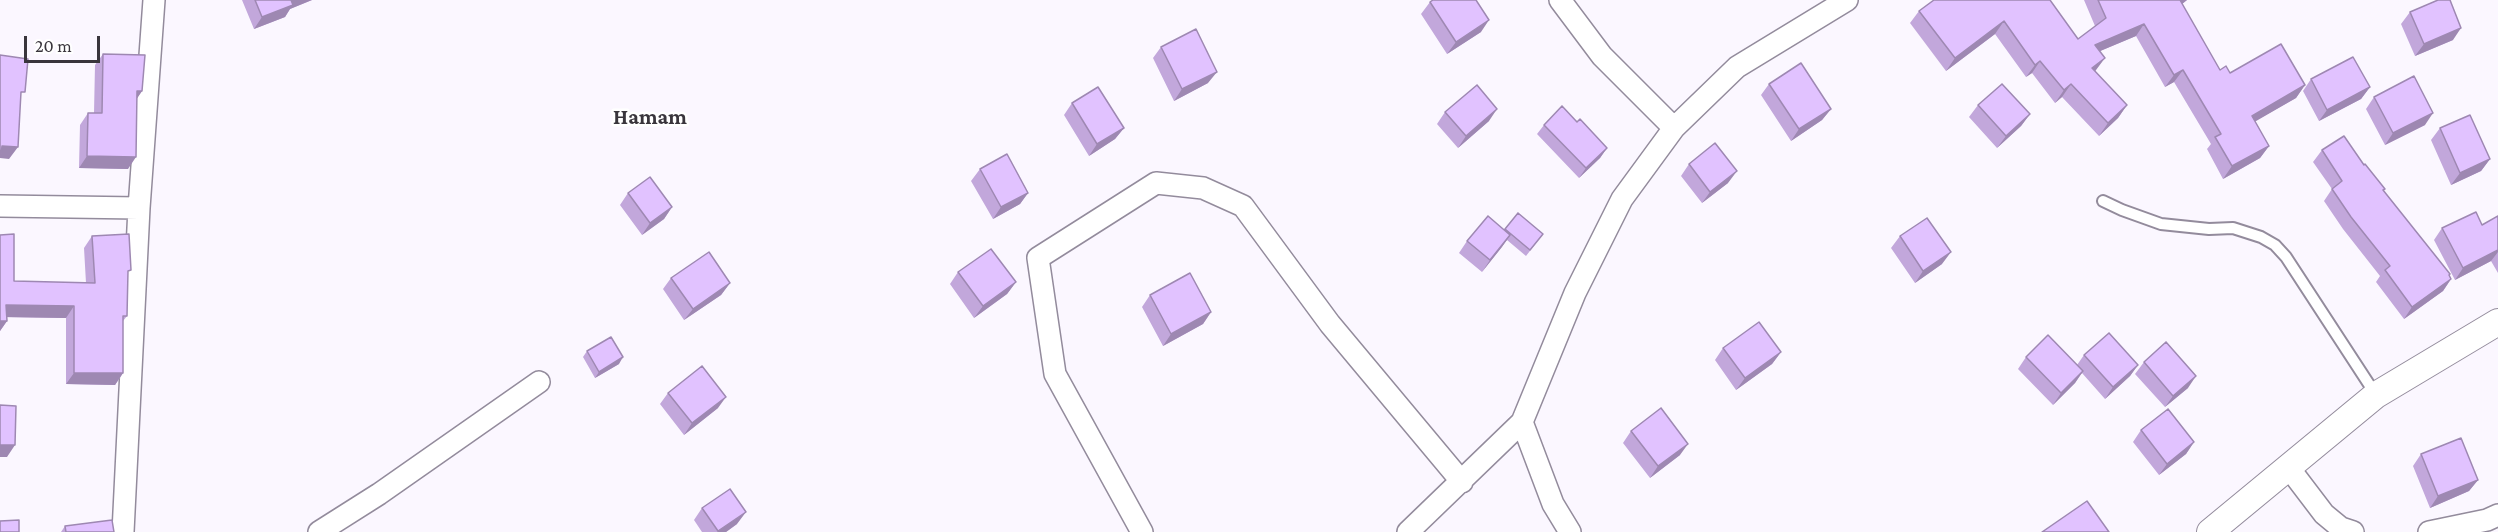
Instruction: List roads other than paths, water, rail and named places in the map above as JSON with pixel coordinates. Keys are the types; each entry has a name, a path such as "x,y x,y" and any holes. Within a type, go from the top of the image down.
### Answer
{"street":[{"path":"123,532 140,208 154,0"},
{"path":"1560,0 1602,56 1674,128"},
{"path":"1408,532 1522,422 1575,293 1622,199 1674,128 1737,67 1847,0"},
{"path":"1142,532 1055,374 1038,258 1156,183 1203,188 1244,206 1330,324 1462,482"},
{"path":"0,206 140,208"},
{"path":"2210,532 2376,395 2498,322"},
{"path":"319,532 379,494 539,382"},
{"path":"1522,422 1553,504 1570,532"},
{"path":"2289,468 2324,514 2341,528 2353,532"},
{"path":"2429,532 2487,520 2498,514"}],"lane":[{"path":"2103,201 2161,224 2197,229 2232,228 2261,237 2275,246 2286,257 2376,395"}],"district":[{"name":"Hamam","path":"650,117"}]}
